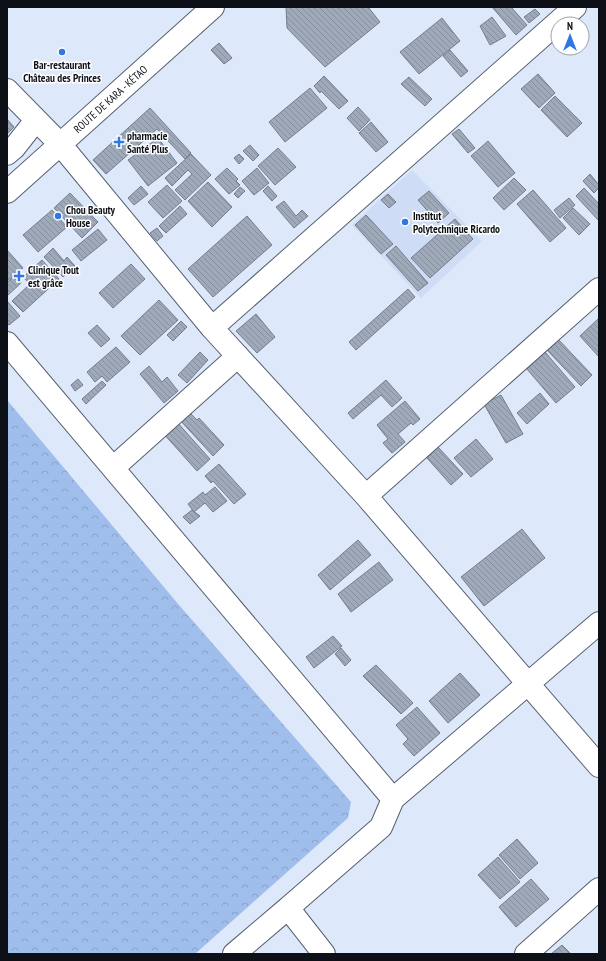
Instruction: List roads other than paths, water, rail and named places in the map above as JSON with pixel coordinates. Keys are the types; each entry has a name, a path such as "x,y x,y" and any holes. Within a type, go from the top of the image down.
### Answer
{"street":[{"name":"ROUTE DE KARA - KÉTAO","path":"7,192 213,7"},
{"path":"212,328 575,7"},
{"path":"7,90 60,144 212,328 366,496 599,766"},
{"path":"7,154 14,148 36,120"},
{"path":"366,496 599,290"},
{"path":"7,343 393,799"},
{"path":"113,468 238,356"},
{"path":"234,954 381,827 393,799 599,624"},
{"path":"526,954 599,889"},
{"path":"288,908 324,954"}],"place":[{"name":"Bar-restaurant Château des Princes","path":"62,52"},
{"name":"pharmacie Santé Plus","path":"119,142"},
{"name":"Chou Beauty House","path":"58,216"},
{"name":"Institut Polytechnique Ricardo","path":"405,222"},
{"name":"Clinique Tout est grâce","path":"19,276"}]}
